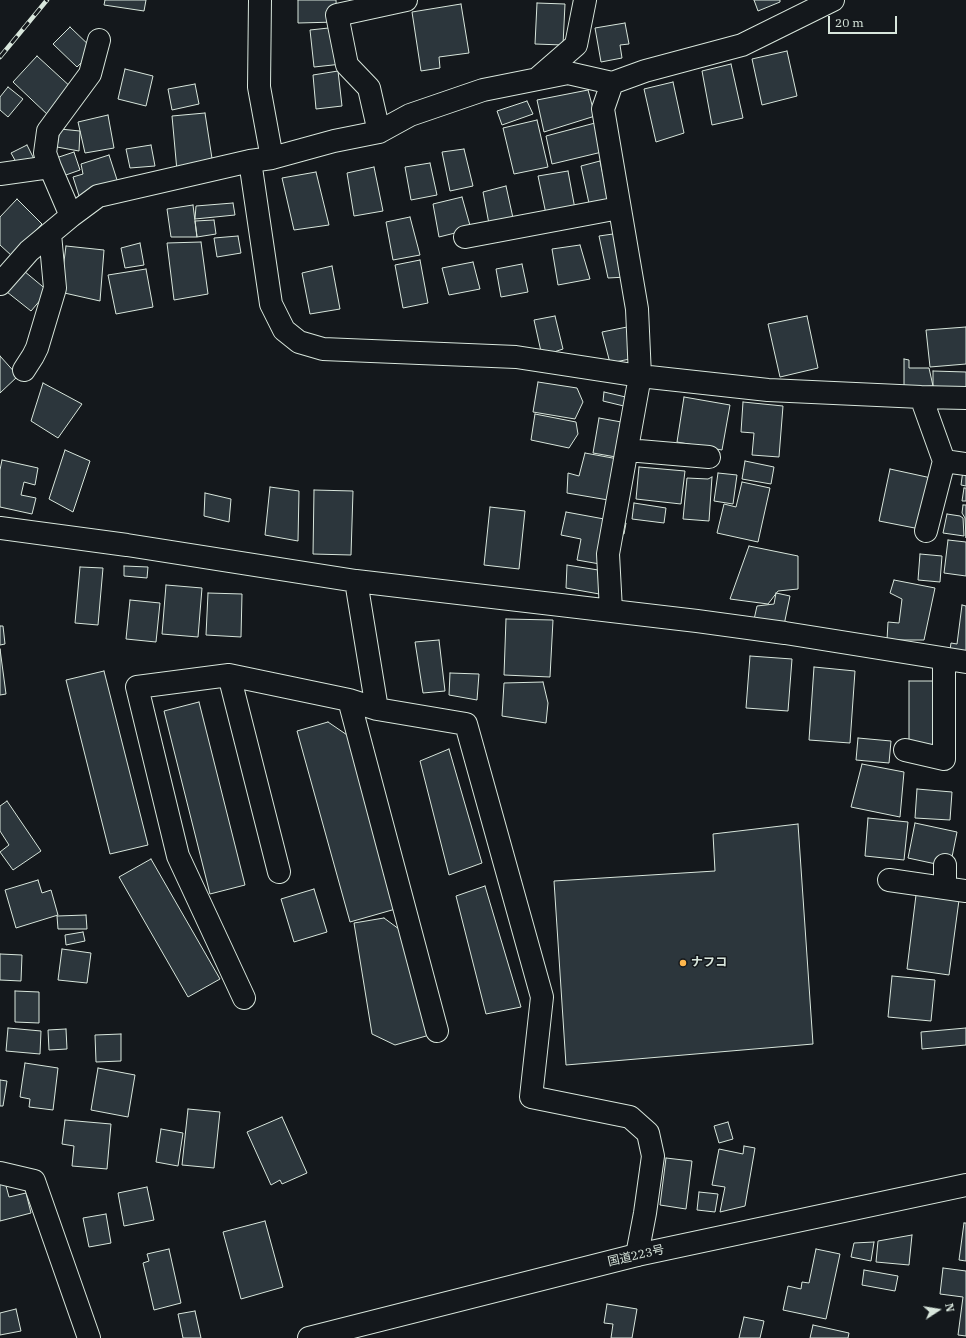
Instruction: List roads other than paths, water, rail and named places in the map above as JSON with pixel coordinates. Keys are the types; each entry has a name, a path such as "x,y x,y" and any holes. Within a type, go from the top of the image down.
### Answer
{"main road":[{"path":"260,0 259,87 272,158"},
{"path":"379,132 369,88 347,65 337,14 406,0"},
{"path":"537,79 576,45 585,0"},
{"path":"0,284 29,251 98,196 250,161 272,158 334,141 379,132 410,115 483,90 568,73 612,83 645,71 742,45 833,0"},
{"path":"71,216 45,153 48,131 90,74 99,40"},
{"path":"611,610 608,554 640,376 637,309 603,109 612,83"},
{"path":"250,161 271,304 284,330 300,342 323,349 516,357 640,376 768,390 966,398"},
{"path":"0,174 50,167"},
{"path":"465,237 619,208"},
{"path":"24,370 37,348 55,288 50,234"},
{"path":"921,397 944,461 926,531"},
{"path":"627,450 710,457"},
{"path":"944,461 966,464"},
{"path":"0,528 127,545 356,581 611,610 785,633 966,662"},
{"path":"356,581 377,709"},
{"path":"905,750 944,759 944,659"},
{"path":"244,998 178,856 138,687 229,675 349,700 377,709 466,724 542,997 531,1097 630,1117 648,1133 653,1156 637,1255"},
{"path":"229,675 279,872"},
{"path":"349,700 437,1031"},
{"path":"945,865 945,888"},
{"path":"889,880 966,892"},
{"path":"0,1173 34,1181 89,1338"},
{"name":"国道223号","path":"309,1338 637,1255 966,1185"}],"railway":[{"path":"0,57 47,0"}],"place":[{"name":"ナフコ","path":"683,963"}]}
